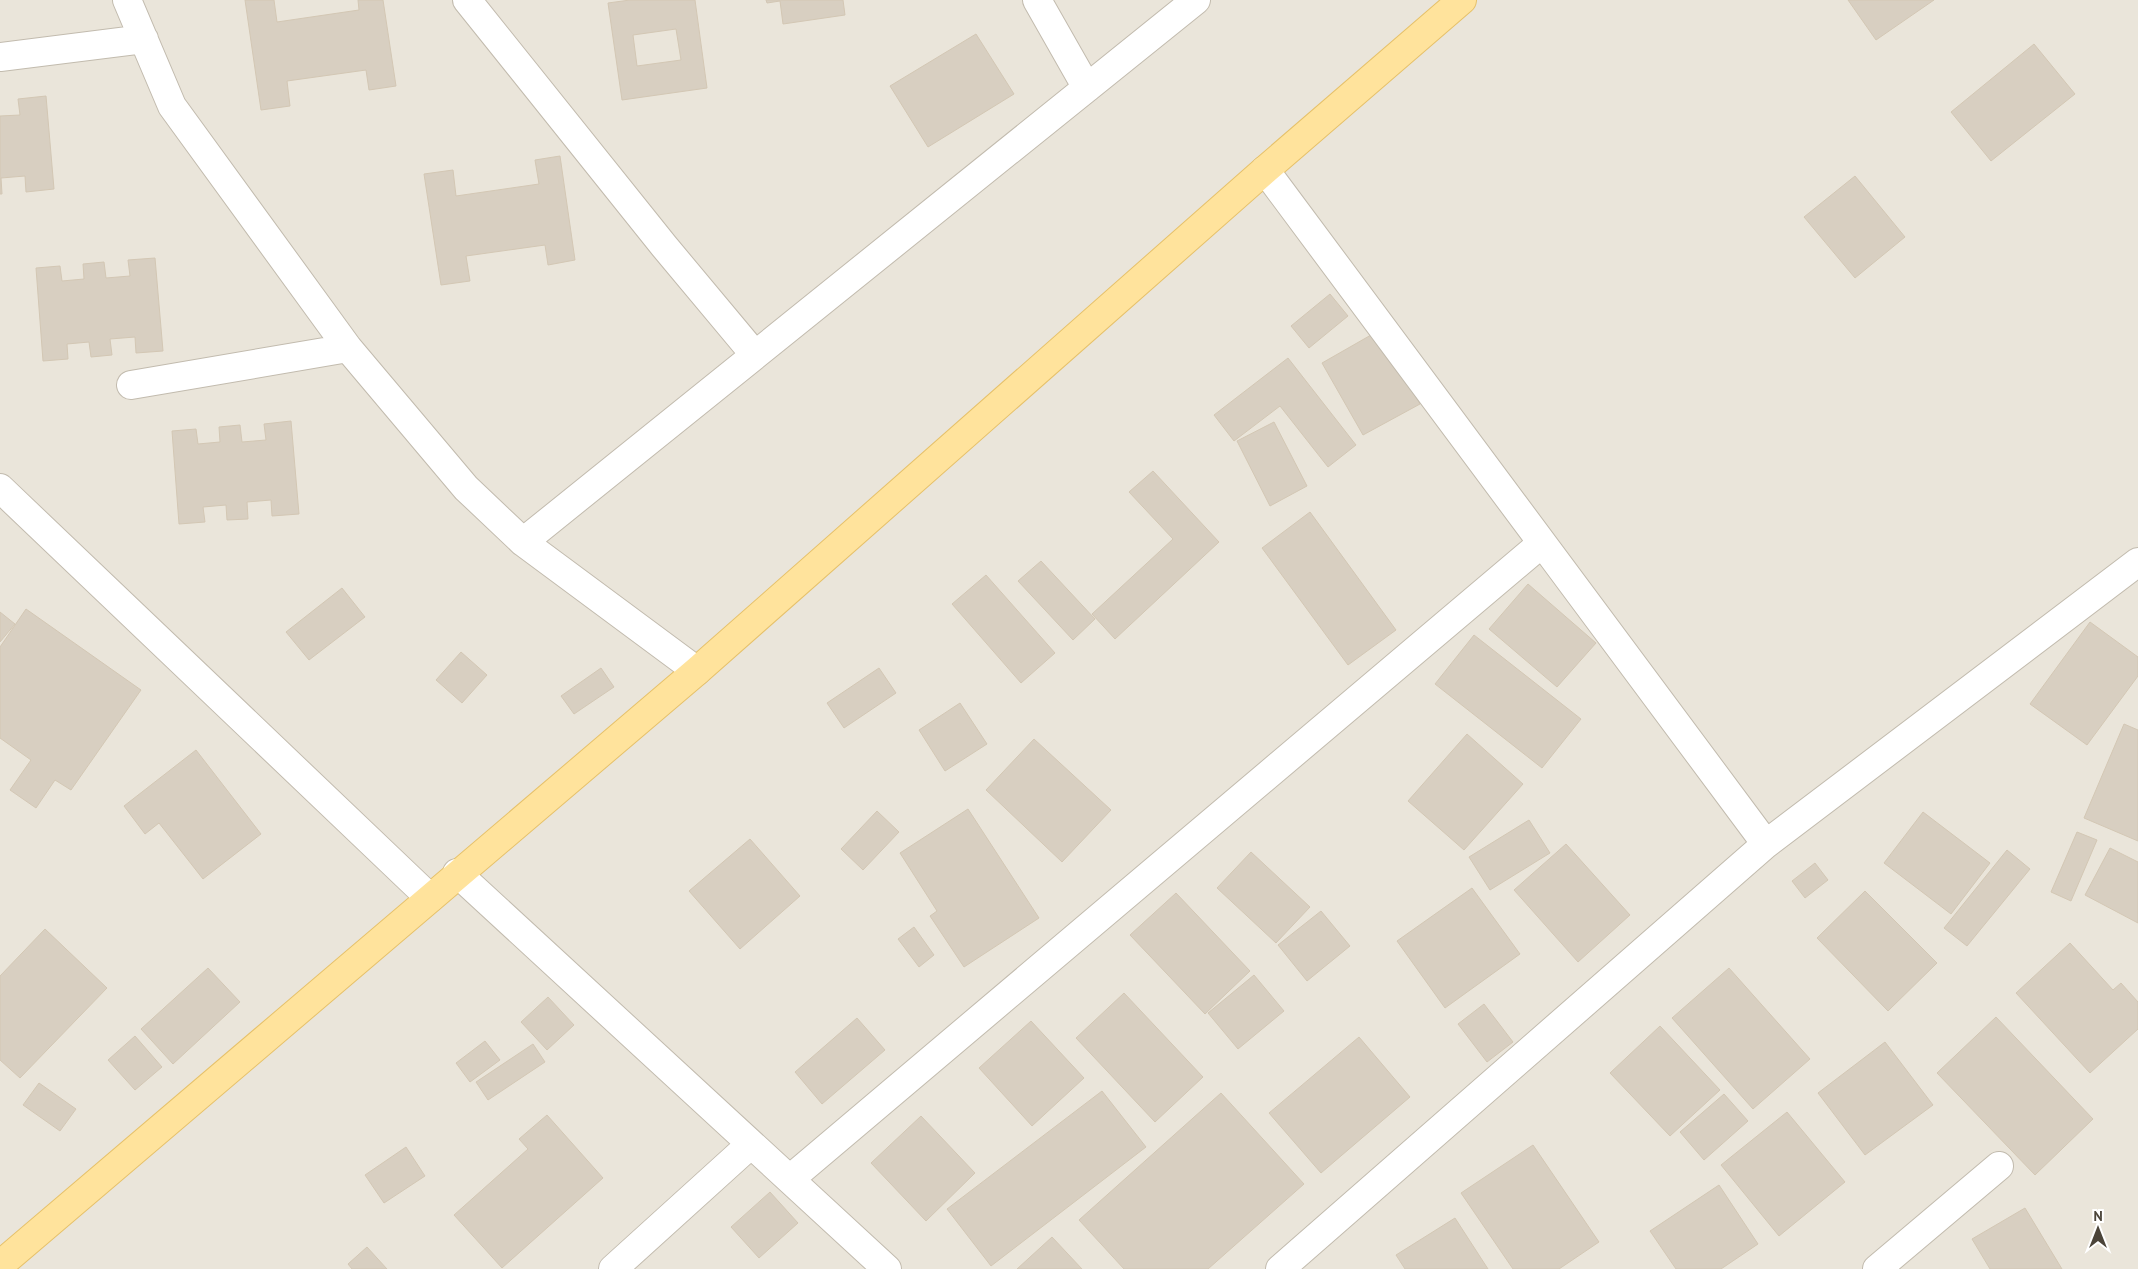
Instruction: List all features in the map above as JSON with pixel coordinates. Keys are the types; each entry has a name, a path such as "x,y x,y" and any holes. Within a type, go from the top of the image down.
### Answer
{"main road":[{"path":"0,1265 697,671 1265,170 1462,0"}],"street":[{"path":"128,0 172,106 348,348 466,488 523,542 697,671"},
{"path":"467,0 664,246 755,355"},
{"path":"1036,0 1087,88"},
{"path":"523,542 1196,0"},
{"path":"0,57 144,39"},
{"path":"1265,170 1541,544 1766,844"},
{"path":"131,385 348,348"},
{"path":"5,502 430,898"},
{"path":"790,1179 1541,544"},
{"path":"1280,1269 1766,844 2138,562"},
{"path":"458,873 887,1269"},
{"path":"613,1269 751,1144"},
{"path":"1877,1269 1999,1166"}],"shaded area":[{"path":"0,0 2138,0 2138,1269 0,1269"}],"building":[{"path":"245,0 274,0 277,22 359,10 358,0 383,0 396,86 369,90 366,70 287,81 290,106 261,110"},
{"path":"630,0 695,0 707,88 622,100 608,3","holes":["676,29 681,60 637,66 633,35"]},
{"path":"766,0 843,0 845,15 783,24 780,1 767,3"},
{"path":"1848,0 1934,0 1876,40"},
{"path":"976,34 1014,94 928,147 890,86"},
{"path":"2034,44 2075,94 1991,161 1951,112"},
{"path":"46,96 54,189 26,192 25,176 1,178 2,194 0,194 0,116 20,115 18,99"},
{"path":"560,156 575,260 548,265 545,245 466,256 470,281 441,285 424,174 453,170 456,196 539,184 535,160"},
{"path":"1855,176 1905,237 1855,278 1804,217"},
{"path":"155,258 163,351 136,353 135,337 110,339 112,355 91,357 89,342 67,344 68,359 43,361 36,268 60,266 62,281 84,279 83,264 104,262 106,278 130,276 128,260"},
{"path":"1330,294 1348,316 1309,348 1291,326"},
{"path":"1378,331 1420,404 1363,435 1322,363"},
{"path":"1288,358 1356,445 1328,467 1280,406 1234,441 1214,415"},
{"path":"291,421 299,514 272,516 271,500 247,502 248,519 227,520 226,505 203,507 205,522 179,524 172,431 196,429 198,444 220,442 219,427 240,425 242,442 266,440 264,424"},
{"path":"1274,422 1307,486 1270,506 1237,441"},
{"path":"1153,471 1219,542 1115,639 1092,614 1173,539 1129,492"},
{"path":"1310,512 1396,630 1348,665 1262,548"},
{"path":"1041,561 1095,619 1073,640 1018,581"},
{"path":"986,575 1055,653 1021,683 952,604"},
{"path":"1528,584 1596,643 1557,687 1489,629"},
{"path":"342,588 365,617 309,660 286,632"},
{"path":"26,609 141,690 71,790 55,780 36,808 10,790 31,760 0,738 0,647"},
{"path":"0,612 15,624 0,642"},
{"path":"2090,622 2138,657 2138,676 2087,745 2030,704"},
{"path":"1474,635 1581,719 1542,768 1435,684"},
{"path":"461,652 487,675 462,703 436,680"},
{"path":"601,668 614,687 574,714 561,696"},
{"path":"879,668 896,693 844,728 827,703"},
{"path":"960,703 987,744 945,771 919,730"},
{"path":"2124,724 2138,730 2138,841 2084,818"},
{"path":"1467,734 1523,784 1464,850 1408,801"},
{"path":"1034,739 1111,810 1062,862 986,790"},
{"path":"196,750 261,834 203,879 159,823 145,834 124,806"},
{"path":"968,809 1039,918 964,967 930,916 937,911 900,853"},
{"path":"877,811 899,832 863,870 841,849"},
{"path":"1923,812 1990,863 1951,914 1884,863"},
{"path":"1529,820 1550,853 1490,890 1469,857"},
{"path":"2077,832 2097,840 2071,901 2051,892"},
{"path":"750,839 800,896 740,949 689,891"},
{"path":"1566,844 1630,915 1578,962 1514,890"},
{"path":"2110,848 2138,862 2138,923 2085,895"},
{"path":"2007,850 2030,869 1967,946 1944,928"},
{"path":"1251,852 1310,907 1276,943 1217,888"},
{"path":"1815,863 1828,880 1805,898 1792,881"},
{"path":"1472,888 1520,954 1445,1008 1397,941"},
{"path":"1865,891 1937,963 1888,1011 1817,938"},
{"path":"1176,893 1250,971 1205,1014 1130,935"},
{"path":"1321,911 1350,946 1307,981 1278,945"},
{"path":"914,927 934,955 919,967 898,939"},
{"path":"45,929 107,988 20,1078 0,1060 0,976"},
{"path":"2070,943 2113,990 2121,983 2138,1002 2138,1029 2090,1073 2016,993"},
{"path":"208,968 240,1002 173,1064 141,1029"},
{"path":"1729,968 1810,1059 1753,1109 1672,1018"},
{"path":"1254,975 1284,1011 1238,1049 1208,1013"},
{"path":"1124,993 1203,1077 1155,1122 1076,1038"},
{"path":"548,997 574,1025 547,1050 521,1022"},
{"path":"1484,1004 1513,1042 1487,1062 1458,1024"},
{"path":"1996,1017 2093,1119 2035,1175 1937,1073"},
{"path":"857,1018 885,1050 822,1104 795,1072"},
{"path":"1031,1021 1084,1078 1032,1126 979,1068"},
{"path":"1660,1026 1720,1090 1670,1136 1610,1073"},
{"path":"135,1036 162,1067 135,1090 108,1060"},
{"path":"1359,1037 1410,1097 1321,1173 1269,1113"},
{"path":"485,1041 500,1060 470,1082 456,1063"},
{"path":"1885,1042 1933,1105 1865,1155 1818,1093"},
{"path":"533,1044 545,1062 488,1100 476,1082"},
{"path":"39,1083 76,1109 60,1131 23,1105"},
{"path":"1102,1091 1146,1147 991,1266 947,1209"},
{"path":"1221,1093 1304,1184 1208,1269 1124,1269 1079,1220"},
{"path":"1724,1094 1748,1121 1704,1160 1680,1132"},
{"path":"1787,1112 1845,1182 1779,1236 1721,1165"},
{"path":"547,1115 603,1178 502,1268 454,1215 528,1149 519,1139"},
{"path":"921,1116 975,1173 926,1221 871,1163"},
{"path":"1533,1145 1599,1242 1559,1269 1513,1269 1461,1193"},
{"path":"406,1147 425,1176 384,1203 365,1175"},
{"path":"1719,1185 1758,1244 1721,1269 1676,1269 1650,1231"},
{"path":"770,1192 798,1223 759,1258 731,1227"},
{"path":"2025,1208 2062,1269 1990,1269 1972,1239"},
{"path":"1455,1218 1488,1269 1405,1269 1396,1255"},
{"path":"1052,1237 1082,1269 1017,1269"},
{"path":"367,1247 387,1269 352,1269 348,1264"}]}
